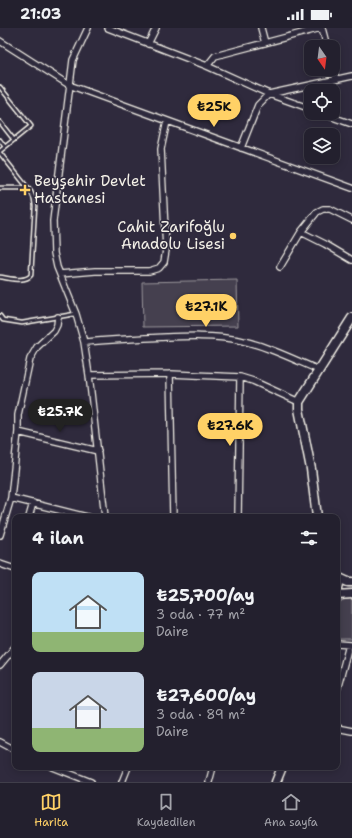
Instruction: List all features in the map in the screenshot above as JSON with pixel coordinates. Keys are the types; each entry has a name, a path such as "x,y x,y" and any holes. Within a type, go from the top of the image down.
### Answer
{"street":[{"path":"88,28 73,60 69,85 68,104 53,221 54,253 60,274 76,314 84,342 106,514"},
{"path":"108,28 207,66 269,94 304,106"},
{"path":"148,44 156,28"},
{"path":"261,28 265,42"},
{"path":"207,66 215,56 322,28 325,40"},
{"path":"0,41 69,85 352,188"},
{"path":"335,76 336,80"},
{"path":"241,148 258,105 269,94 352,76"},
{"path":"340,120 352,124"},
{"path":"60,274 95,271 149,271 158,268 164,262 166,250 161,149 167,121"},
{"path":"280,268 301,232 317,212 323,209 336,210 352,220"},
{"path":"301,232 352,260"},
{"path":"0,535 11,498 18,432 18,415 30,359 38,347 54,331 57,325 58,317"},
{"path":"317,514 311,469 298,409 299,402 352,318"},
{"path":"84,342 201,336 231,339 278,352 319,370"},
{"path":"89,375 170,374 240,377 253,381 299,402"},
{"path":"170,374 173,514"},
{"path":"238,514 240,377"},
{"path":"18,432 98,451"},
{"path":"311,469 312,514"},
{"path":"11,498 75,514"},
{"path":"30,514 33,503"},
{"path":"0,564 12,568"},
{"path":"340,578 352,582"},
{"path":"340,593 352,594"},
{"path":"340,644 350,645 340,680"},
{"path":"0,665 12,651"},
{"path":"340,729 352,731"},
{"path":"0,742 12,748"},
{"path":"61,770 91,782"},
{"path":"122,782 127,770"},
{"path":"209,782 212,770"},
{"path":"276,782 281,770"}],"lane":[{"path":"0,87 31,126 0,152 28,188 34,199 35,206 31,275 29,278 24,280 0,277"},
{"path":"0,122 14,140"},
{"path":"0,140 5,147"},
{"path":"0,188 28,188"},
{"path":"0,316 3,320 22,323 76,314"}],"shaded area":[{"path":"237,280 238,326 143,327 142,282"},
{"path":"352,598 352,639 340,639 340,602"}],"place":[{"name":"Beyşehir Devlet Hastanesi","path":"25,190"},
{"name":"Cahit Zarifoğlu Anadolu Lisesi","path":"233,236"}]}
